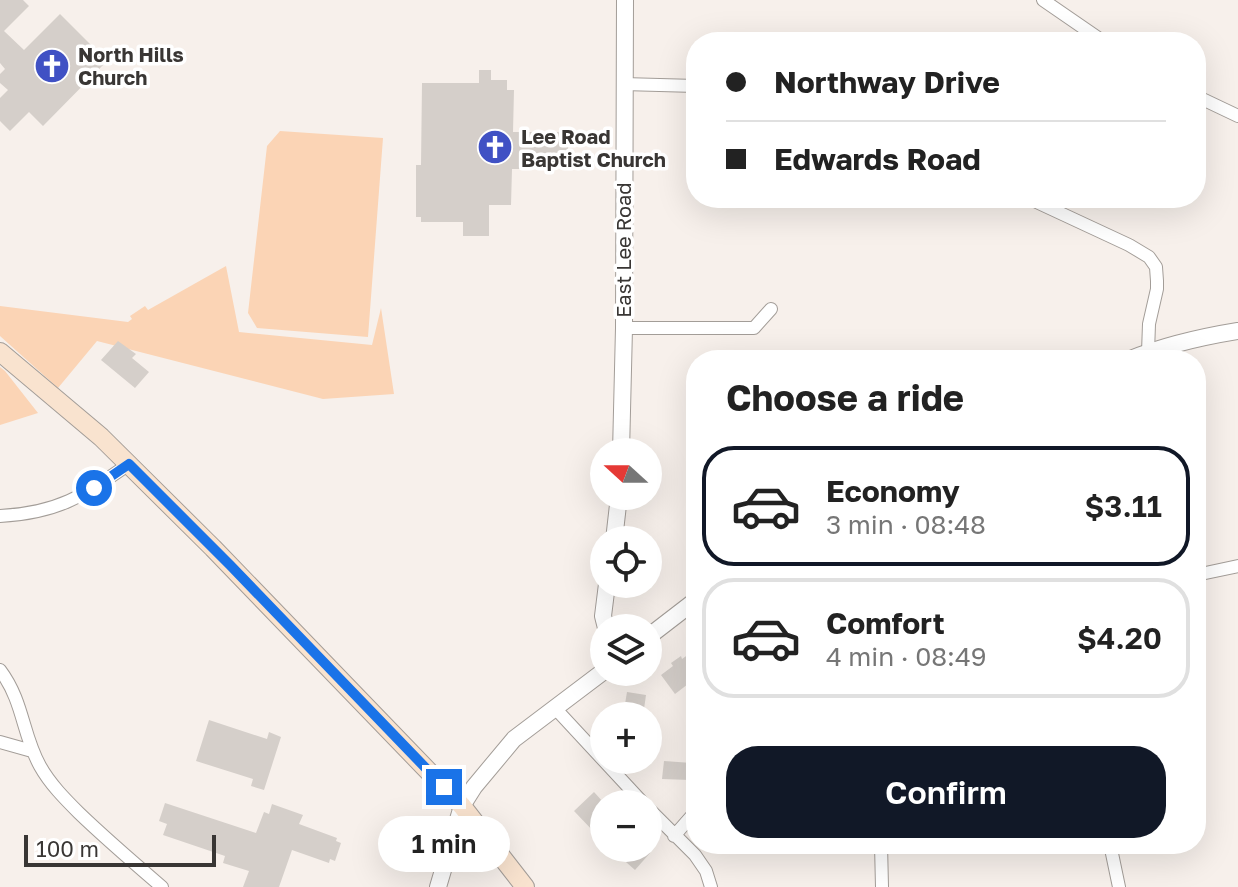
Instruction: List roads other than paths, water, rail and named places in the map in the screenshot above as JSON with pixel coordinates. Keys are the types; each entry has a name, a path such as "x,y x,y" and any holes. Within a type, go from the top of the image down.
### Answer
{"main road":[{"path":"0,352 101,437 213,548 462,806 525,887"}],"street":[{"name":"East Lee Road","path":"621,438 625,0"},
{"path":"1043,0 1089,32"},
{"path":"623,84 686,86"},
{"path":"1206,101 1238,116"},
{"path":"1049,208 1129,245 1149,257 1156,267 1157,289 1149,324 1148,350"},
{"path":"624,328 754,328 771,309"},
{"path":"1155,350 1238,331"},
{"path":"0,516 37,512 66,504 129,464"},
{"path":"1206,573 1238,566"},
{"path":"662,626 686,608"},
{"path":"1,675 13,690 21,708 32,751 60,794 162,887"},
{"path":"438,887 462,806 474,787 514,739 590,681"},
{"path":"554,707 631,790"},
{"path":"0,742 32,751"},
{"path":"674,836 686,822"},
{"path":"662,823 686,847"},
{"path":"694,854 711,887"},
{"path":"881,854 882,887"},
{"path":"1112,854 1119,887"}],"place":[{"name":"North Hills Church","path":"52,66"},
{"name":"Lee Road Baptist Church","path":"495,147"}]}
